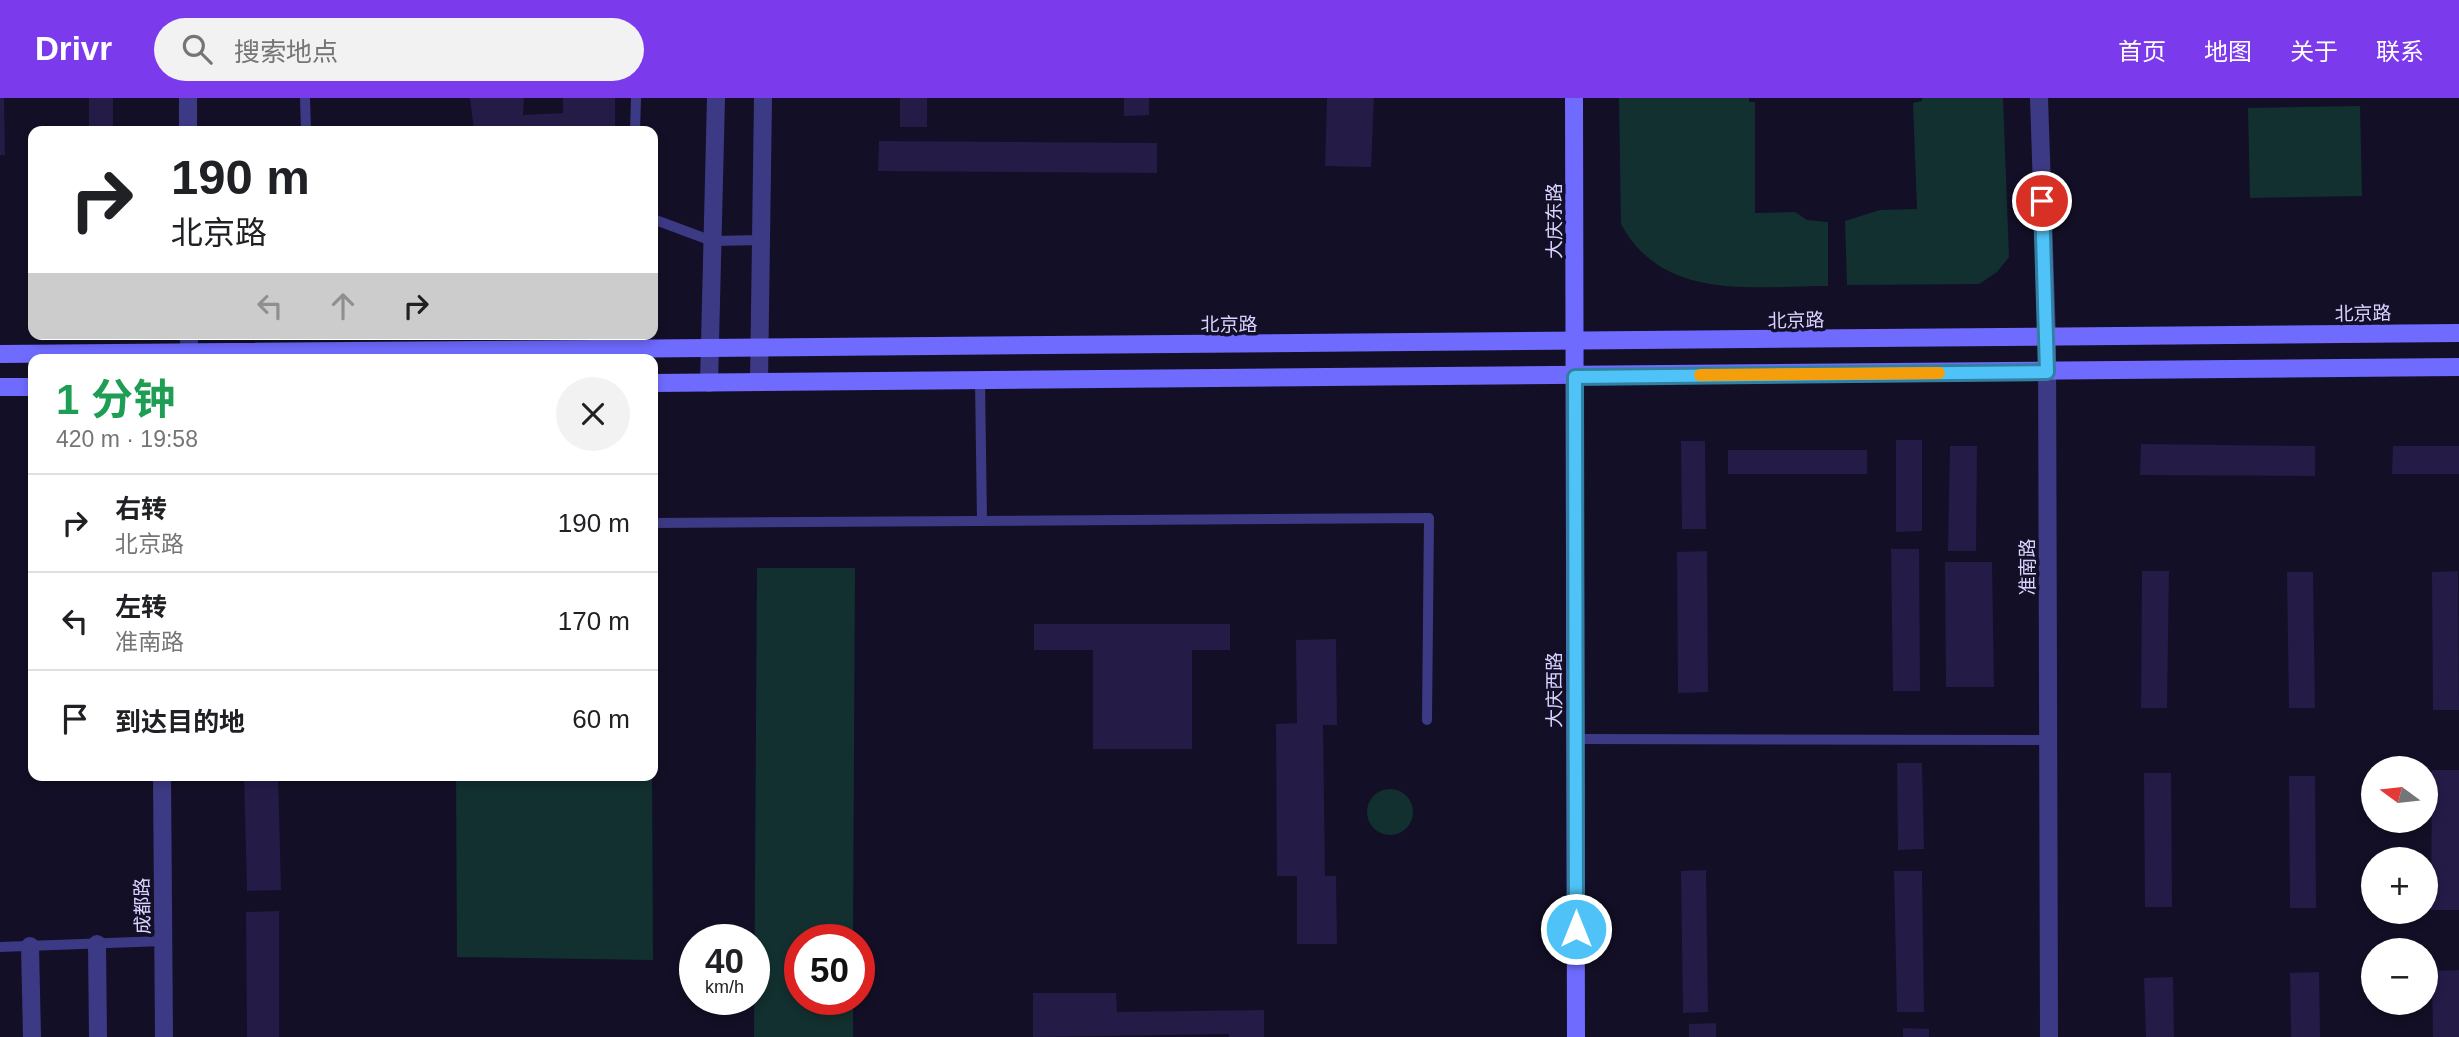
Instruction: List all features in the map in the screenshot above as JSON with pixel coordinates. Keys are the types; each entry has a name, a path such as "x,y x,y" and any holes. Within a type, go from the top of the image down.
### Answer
{"main road":[{"name":"大庆东路","path":"1574,98 1576,343"},
{"name":"北京路","path":"0,354 189,348 710,349 2459,333"},
{"name":"大庆西路","path":"1576,343 1576,1037"},
{"path":"658,383 2459,368"},
{"path":"0,387 28,387"}],"street":[{"path":"188,98 188,126"},
{"path":"709,383 716,98"},
{"path":"759,382 763,98"},
{"name":"准南路","path":"2039,98 2047,338 2049,1037"},
{"name":"成都路","path":"162,781 164,1037"},
{"path":"97,943 98,1037"},
{"path":"30,946 33,1037"}],"lane":[{"path":"305,98 306,126"},
{"path":"635,126 636,98"},
{"path":"658,221 712,241 761,240"},
{"path":"980,381 982,521"},
{"path":"658,523 1429,517 1427,720"},
{"path":"1576,739 2048,740"},
{"path":"0,947 163,941"}],"green space":[{"path":"1619,98 1749,98 1749,102 1755,102 1755,213 1795,212 1807,220 1828,222 1828,286 1741,287 1712,284 1685,278 1661,267 1639,249 1621,224"},
{"path":"1922,98 2003,98 2009,257 1997,272 1979,284 1847,285 1845,221 1880,210 1917,209 1913,103 1922,101"},
{"path":"2360,106 2362,196 2250,198 2248,108"},
{"path":"757,568 855,568 853,924 784,924 784,1015 853,1015 853,1037 754,1037 754,1015 770,1015 770,924 755,924"},
{"path":"456,781 652,781 653,960 457,957"},
{"path":"1390,789 1406,796 1413,812 1406,828 1390,835 1374,828 1367,812 1374,796"}],"building":[{"path":"0,98 4,98 5,155 0,155"},
{"path":"89,98 113,98 113,126 89,126"},
{"path":"470,98 524,98 523,115 563,113 563,98 615,98 615,126 473,126"},
{"path":"900,98 927,98 927,127 900,127"},
{"path":"1124,98 1149,98 1149,115 1124,116"},
{"path":"1327,98 1374,98 1371,167 1325,166"},
{"path":"879,141 1157,143 1157,173 878,171"},
{"path":"1896,440 1922,440 1922,531 1896,532"},
{"path":"1681,441 1705,441 1706,529 1682,529"},
{"path":"2141,444 2315,446 2315,476 2140,475"},
{"path":"1950,446 1977,446 1976,551 1948,551"},
{"path":"2393,446 2459,446 2459,474 2392,474"},
{"path":"1728,450 1867,450 1867,474 1728,474"},
{"path":"1891,549 1919,549 1920,691 1893,691"},
{"path":"1707,551 1708,692 1678,693 1677,552"},
{"path":"1945,562 1992,562 1994,687 1946,687"},
{"path":"2142,571 2169,571 2167,708 2141,708"},
{"path":"2458,571 2459,710 2433,710 2432,572"},
{"path":"2287,572 2313,572 2315,708 2289,708"},
{"path":"1034,624 1230,624 1230,650 1192,650 1192,749 1093,749 1093,650 1034,650"},
{"path":"1336,639 1337,725 1323,725 1325,876 1336,876 1337,944 1297,944 1297,876 1277,876 1276,724 1297,723 1296,640"},
{"path":"1897,763 1922,763 1924,849 1898,850"},
{"path":"2438,770 2459,770 2459,910 2438,910 2438,847 2431,847 2432,833 2438,833"},
{"path":"2144,773 2171,773 2172,907 2145,907"},
{"path":"2289,776 2315,776 2316,908 2290,908"},
{"path":"244,781 278,781 281,890 247,891"},
{"path":"1706,870 1708,1012 1683,1013 1681,871"},
{"path":"1894,871 1922,871 1924,1012 1897,1012"},
{"path":"279,911 279,1037 247,1037 246,912"},
{"path":"2459,970 2459,1037 2433,1037 2433,1015 2438,1015 2438,971"},
{"path":"2319,972 2320,1037 2291,1037 2290,973"},
{"path":"2173,977 2174,1037 2146,1037 2144,978"},
{"path":"1033,993 1116,993 1117,1012 1264,1010 1264,1037 1229,1037 1229,1034 1033,1037"},
{"path":"1716,1023 1716,1037 1689,1037 1689,1024"},
{"path":"1903,1028 1929,1029 1929,1037 1903,1037"}],"slow traffic":[{"path":"1700,375 1939,373"}],"route":[{"path":"1576,929 1575,377 2047,372 2042,201"}]}
